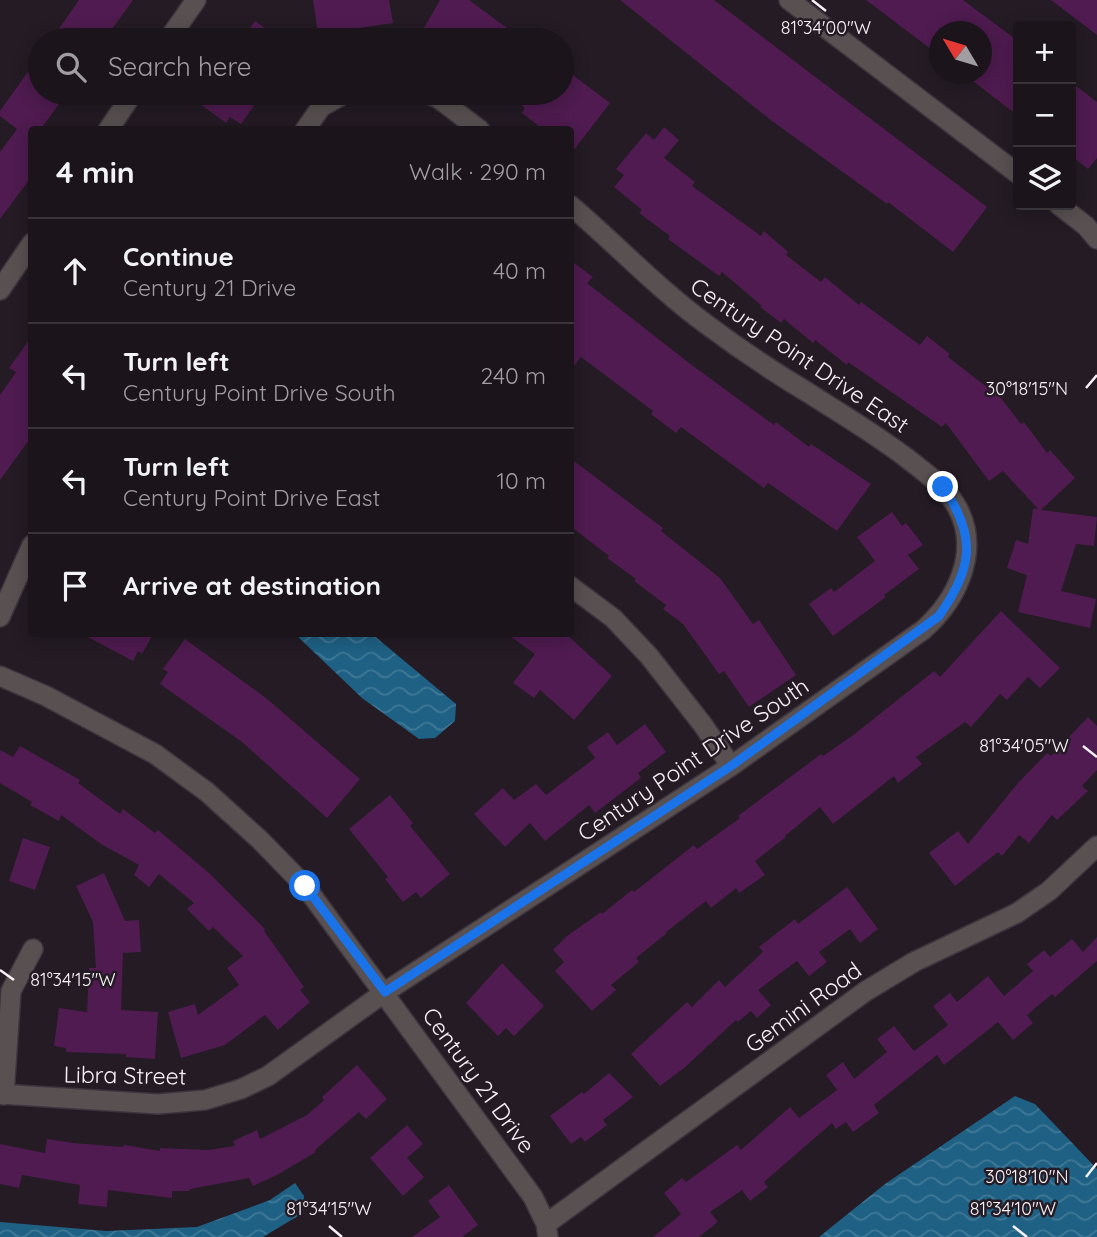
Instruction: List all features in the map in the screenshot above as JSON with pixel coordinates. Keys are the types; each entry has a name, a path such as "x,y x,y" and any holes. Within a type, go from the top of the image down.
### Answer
{"street":[{"path":"177,28 196,0"},
{"path":"789,0 1013,170"},
{"path":"111,126 125,105"},
{"path":"308,126 325,105"},
{"path":"447,105 475,126"},
{"name":"Century Point Drive East","path":"574,209 672,297 705,323 808,394 868,429 931,477 943,487 963,522"},
{"path":"1065,210 1086,226 1097,239"},
{"path":"0,290 28,249"},
{"name":"Century Point Drive South","path":"385,992 731,766 939,616 957,590 964,569 967,548 963,522"},
{"path":"0,617 28,554"},
{"path":"574,589 613,618 649,656 731,766"},
{"name":"Century 21 Drive","path":"0,676 100,723 155,754 207,792 259,839 305,886 385,992 533,1197 547,1231"},
{"name":"Gemini Road","path":"547,1231 866,991 914,961 1017,913 1049,891 1097,846"},
{"path":"2,1095 11,991 33,949"},
{"name":"Libra Street","path":"2,1095 159,1104 205,1100 241,1089 268,1076 385,992"}],"water":[{"path":"298,637 376,637 456,704 455,721 435,738 419,739 362,698"},
{"path":"1015,1096 1035,1104 1097,1169 1097,1237 819,1237 885,1184"},
{"path":"295,1183 304,1196 303,1213 263,1237 0,1237 0,1222 106,1231 197,1227 270,1200"}],"building":[{"path":"79,0 133,0 113,28 59,28"},
{"path":"313,0 389,0 393,23 359,28 317,28"},
{"path":"440,0 469,0 507,28 424,28"},
{"path":"620,0 714,0 987,207 953,252 888,202 887,204 772,121"},
{"path":"866,0 963,0 991,21 929,21 929,48"},
{"path":"1051,0 1097,0 1097,35"},
{"path":"255,21 265,28 250,28"},
{"path":"992,22 1013,37 1013,112 977,84 992,84"},
{"path":"28,72 28,105 58,105 43,126 28,126 28,181 0,219 0,152 17,129 0,116 0,111"},
{"path":"574,76 610,103 574,150 574,126 539,126 522,113 525,108 521,105 574,105"},
{"path":"1076,86 1097,102 1097,158 1088,169 1076,160"},
{"path":"202,105 254,105 241,124 230,117 226,123"},
{"path":"664,127 679,140 664,158 695,182 692,186 761,236 764,231 788,252 786,255 821,282 825,277 859,305 861,302 920,345 927,336 950,354 948,357 1001,398 1021,424 1024,422 1047,453 1050,450 1075,478 1041,510 1097,517 1094,546 1076,544 1061,591 1096,599 1090,628 1018,612 1027,575 1007,568 1016,540 1028,544 1033,509 1038,509 1003,471 989,481 946,423 942,427 848,362 847,365 815,340 813,343 784,319 781,323 722,272 719,276 668,239 670,236 639,213 642,210 614,187 624,175 616,169 646,133 654,140"},
{"path":"574,263 593,277 587,283 689,363 774,425 776,422 809,447 811,444 871,484 837,531 768,483 764,488 681,427 676,433 651,414 653,411 581,357 574,366"},
{"path":"28,342 28,442 0,480 0,395 16,372 9,368"},
{"path":"574,461 663,528 661,531 720,578 753,624 759,620 796,675 749,707 724,671 719,674 683,624 663,609 666,605 607,558 609,556 574,529"},
{"path":"892,512 902,526 906,523 923,545 908,555 919,569 833,636 809,604 831,588 834,592 875,561 857,537"},
{"path":"1001,611 1060,668 1040,688 1028,677 1007,700 1000,694 971,727 965,722 916,757 922,764 898,783 894,776 833,824 820,807 755,861 765,875 739,893 736,888 711,908 706,901 666,932 636,958 639,962 611,985 616,990 592,1011 555,971 564,962 553,950 567,936 601,912 602,914 632,890 634,892 694,845 697,849 740,818 738,816 821,754 823,756 852,736 934,671 940,677"},
{"path":"88,637 151,637 142,654 138,651 133,661"},
{"path":"511,637 569,637 612,676 574,720 540,690 534,698 513,683 535,654"},
{"path":"185,639 266,698 360,779 327,818 242,742 160,684 168,672 163,669"},
{"path":"1088,717 1097,726 1097,770 1082,786 1088,791 1057,820 1052,815 1029,843 1019,835 1002,856 998,852 955,886 929,853 958,831 968,844 1018,783 1047,753 1051,756"},
{"path":"645,724 666,752 638,773 641,778 595,813 589,805 545,841 530,823 505,847 474,814 503,788 514,800 536,784 546,795 595,758 587,747 608,732 617,745"},
{"path":"20,746 80,780 78,783 120,814 123,809 155,833 158,830 209,873 265,929 304,987 300,990 310,1002 278,1030 265,1015 225,1045 181,1058 168,1012 195,1004 198,1015 239,985 227,968 243,956 213,927 209,931 187,909 194,903 159,874 149,887 134,875 139,865 101,844 61,815 59,821 30,805 32,802 0,783 0,750 13,757"},
{"path":"390,795 413,823 410,826 450,874 421,898 416,892 403,902 385,879 388,877 349,829"},
{"path":"23,838 50,847 35,890 9,881"},
{"path":"104,873 125,921 139,920 141,952 123,953 121,1010 158,1012 155,1059 126,1057 126,1054 66,1052 66,1048 54,1046 59,1008 87,1012 89,968 96,968 93,922 76,886"},
{"path":"847,887 878,929 860,943 850,929 819,952 827,962 809,976 797,961 758,990 771,1005 757,1018 751,1011 738,1022 736,1020 684,1068 660,1086 631,1054 687,1002 692,1007 719,980 725,987 763,952 759,947 795,919 798,924"},
{"path":"1097,937 1097,961 1055,997 1052,994 1027,1015 1033,1023 1013,1040 998,1022 944,1065 937,1055 874,1105 879,1113 853,1132 846,1122 836,1129 832,1123 764,1182 768,1187 750,1201 742,1190 710,1212 718,1222 699,1237 653,1237 681,1214 664,1193 682,1178 686,1182 737,1145 741,1150 790,1107 799,1118 837,1090 826,1075 843,1062 854,1079 887,1052 877,1039 894,1026 914,1051 948,1025 933,1006 950,993 957,1002 988,976 1004,996 1033,971 1027,964 1044,950 1050,957 1072,939 1083,952"},
{"path":"502,963 544,1006 514,1036 506,1028 498,1036 466,1003"},
{"path":"357,1065 387,1099 366,1119 359,1112 315,1150 316,1152 253,1186 249,1178 189,1191 172,1191 172,1198 108,1190 107,1207 78,1204 80,1185 22,1175 19,1188 0,1184 0,1144 45,1153 47,1139 124,1145 160,1151 160,1148 208,1150 235,1146 233,1141 257,1130 260,1139 307,1115 324,1100 322,1097"},
{"path":"609,1073 633,1097 603,1120 607,1125 585,1142 581,1137 571,1144 550,1116 582,1092 584,1094"},
{"path":"407,1125 423,1144 407,1158 424,1177 403,1196 370,1158"},
{"path":"449,1185 478,1225 462,1237 412,1237 440,1217 428,1201"}],"route":[{"path":"305,886 385,992 731,766 939,616 957,590 967,548 963,522 943,487"}]}
